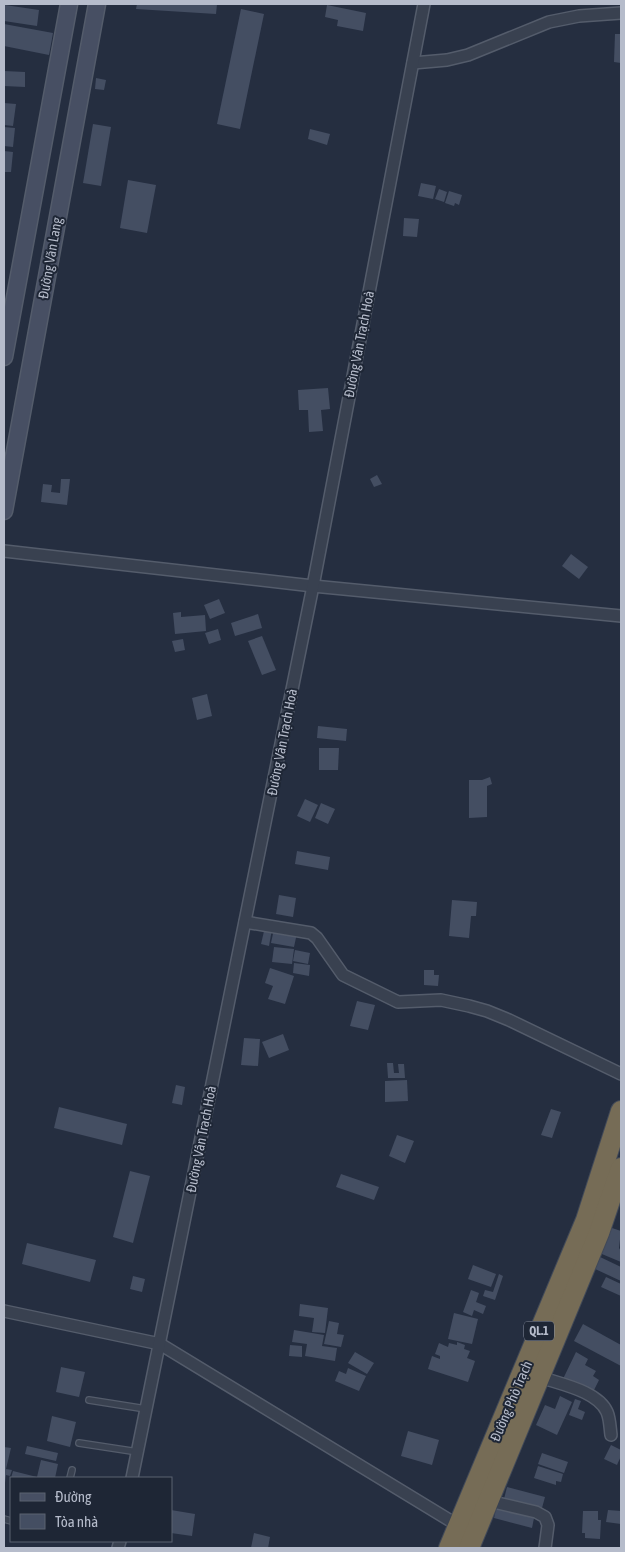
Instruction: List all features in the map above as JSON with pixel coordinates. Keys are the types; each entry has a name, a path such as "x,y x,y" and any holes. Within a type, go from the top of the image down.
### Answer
{"highway":[{"name":"Đường Phò Trạch","path":"467,1537 586,1220 621,1111"},
{"name":"Đường Phò Trạch","path":"449,1548 467,1537 489,1502 599,1233 621,1168"}],"street":[{"name":"Đường Văn Lang","path":"4,357 69,4"},
{"name":"Đường Văn Lang","path":"4,511 96,4"},
{"name":"Đường Vân Trạch Hoà","path":"132,1477 314,586 424,4"},
{"path":"413,63 447,60 468,55 549,22 579,16 621,13"},
{"path":"4,551 314,586 621,616"},
{"path":"245,922 311,933 317,938 343,975 398,1002 440,1000 487,1011 510,1020 621,1074"},
{"path":"4,1311 160,1344 467,1537"},
{"path":"540,1377 578,1390 600,1402 608,1413 611,1435"},
{"path":"489,1502 536,1512 545,1516 548,1525 545,1548"}],"lane":[{"path":"89,1400 146,1409"},
{"path":"79,1443 138,1452"},
{"path":"70,1477 72,1470"}],"building":[{"path":"137,4 217,4 216,14 136,9"},
{"path":"5,5 39,10 37,26 4,21"},
{"path":"327,5 366,13 363,31 337,26 338,20 325,17"},
{"path":"241,9 264,14 240,129 217,124"},
{"path":"4,24 53,33 49,55 4,46"},
{"path":"615,34 621,34 621,63 614,62"},
{"path":"4,71 25,72 25,87 4,86"},
{"path":"96,78 106,80 104,90 95,89"},
{"path":"4,103 16,104 13,126 4,125"},
{"path":"93,124 111,127 101,186 83,183"},
{"path":"4,127 15,128 13,147 4,146"},
{"path":"310,129 330,134 327,145 308,139"},
{"path":"4,151 13,152 11,172 4,172"},
{"path":"128,180 156,185 147,233 120,228"},
{"path":"421,183 436,186 433,199 418,196"},
{"path":"439,189 447,192 444,202 435,199"},
{"path":"449,191 462,195 459,205 455,203 454,206 445,203"},
{"path":"404,218 419,219 417,237 403,236"},
{"path":"328,388 330,409 321,410 323,431 309,432 308,410 299,410 298,390"},
{"path":"377,475 382,484 374,487 370,479"},
{"path":"61,479 70,479 67,505 41,502 43,484 52,485 51,492 60,493"},
{"path":"571,554 588,567 579,579 562,566"},
{"path":"219,599 225,613 210,619 204,605"},
{"path":"181,612 181,617 205,615 206,631 175,634 173,613"},
{"path":"258,614 262,628 235,636 231,623"},
{"path":"218,629 221,640 209,644 205,633"},
{"path":"262,636 276,670 262,675 248,641"},
{"path":"183,639 185,650 175,652 172,641"},
{"path":"207,694 212,716 197,720 192,698"},
{"path":"318,726 347,729 346,741 317,738"},
{"path":"319,748 339,748 338,770 319,770"},
{"path":"490,777 492,784 487,786 487,817 469,818 469,780 482,780"},
{"path":"305,799 318,805 310,822 297,816"},
{"path":"321,803 335,809 328,824 315,818"},
{"path":"297,851 330,857 328,870 295,864"},
{"path":"279,895 296,898 293,917 276,914"},
{"path":"452,900 477,902 476,916 471,916 469,938 449,936"},
{"path":"265,927 272,929 269,946 261,944"},
{"path":"274,929 297,933 294,947 271,943"},
{"path":"274,947 294,949 292,964 272,962"},
{"path":"295,950 310,953 308,964 293,961"},
{"path":"294,963 310,965 309,976 293,973"},
{"path":"270,968 294,976 285,1004 268,999 273,986 265,983"},
{"path":"424,970 434,970 434,975 439,975 438,986 424,985"},
{"path":"357,1001 375,1005 368,1030 350,1026"},
{"path":"283,1034 289,1050 269,1058 262,1042"},
{"path":"244,1038 260,1039 258,1066 241,1065"},
{"path":"387,1063 393,1063 394,1073 399,1073 398,1064 404,1064 405,1078 388,1078"},
{"path":"407,1080 408,1101 385,1102 385,1081"},
{"path":"176,1085 185,1087 182,1105 172,1103"},
{"path":"59,1107 127,1124 122,1145 54,1128"},
{"path":"551,1109 561,1112 552,1138 541,1135"},
{"path":"397,1135 414,1141 405,1163 389,1156"},
{"path":"130,1171 150,1176 133,1243 113,1237"},
{"path":"341,1174 379,1187 374,1200 336,1187"},
{"path":"606,1226 621,1231 619,1248 621,1251 621,1262 597,1252"},
{"path":"27,1243 96,1260 90,1282 22,1264"},
{"path":"598,1256 621,1267 621,1281 593,1268"},
{"path":"473,1265 496,1274 491,1287 468,1279"},
{"path":"499,1274 503,1276 495,1300 483,1296 485,1290 493,1292"},
{"path":"133,1276 145,1279 142,1292 130,1289"},
{"path":"606,1277 621,1284 621,1296 601,1287"},
{"path":"471,1290 479,1293 476,1302 486,1306 483,1314 474,1310 472,1316 463,1312"},
{"path":"300,1304 328,1308 325,1333 312,1332 314,1318 299,1316"},
{"path":"454,1313 478,1319 472,1344 448,1339"},
{"path":"329,1321 339,1323 337,1334 344,1335 341,1347 324,1344"},
{"path":"583,1324 621,1345 621,1366 574,1341"},
{"path":"294,1330 324,1335 322,1346 337,1348 335,1361 305,1356 307,1344 292,1342"},
{"path":"457,1342 465,1345 464,1349 470,1351 467,1358 475,1361 468,1382 428,1369 432,1356 440,1359 440,1356 435,1354 439,1343 448,1347 449,1343 457,1345"},
{"path":"290,1345 302,1346 302,1357 289,1356"},
{"path":"355,1352 374,1363 367,1374 348,1363"},
{"path":"576,1352 588,1359 585,1365 596,1371 593,1376 599,1380 594,1390 588,1387 586,1391 563,1379"},
{"path":"61,1367 85,1372 79,1397 56,1392"},
{"path":"348,1368 366,1376 359,1391 335,1381 339,1371 346,1374"},
{"path":"560,1396 572,1402 557,1435 536,1425 545,1405 555,1409"},
{"path":"575,1399 581,1401 578,1409 585,1412 582,1420 569,1415"},
{"path":"52,1416 76,1422 70,1447 47,1441"},
{"path":"408,1431 439,1440 432,1465 401,1456"},
{"path":"611,1445 621,1450 621,1456 617,1465 604,1459"},
{"path":"27,1446 58,1453 56,1461 25,1454"},
{"path":"4,1447 11,1448 6,1469 12,1470 10,1476 6,1475 5,1483"},
{"path":"542,1453 568,1462 564,1473 538,1464"},
{"path":"41,1460 58,1464 55,1477 37,1477"},
{"path":"538,1466 563,1474 561,1482 556,1481 556,1485 534,1478"},
{"path":"13,1471 37,1477 11,1477"},
{"path":"507,1487 545,1497 542,1508 504,1499"},
{"path":"496,1509 534,1518 532,1528 494,1518"},
{"path":"172,1510 195,1514 192,1536 172,1533"},
{"path":"608,1510 621,1511 621,1524 606,1522"},
{"path":"583,1511 598,1511 598,1520 601,1520 600,1539 585,1538 585,1533 582,1533"},
{"path":"254,1533 270,1537 268,1548 251,1548"}]}
